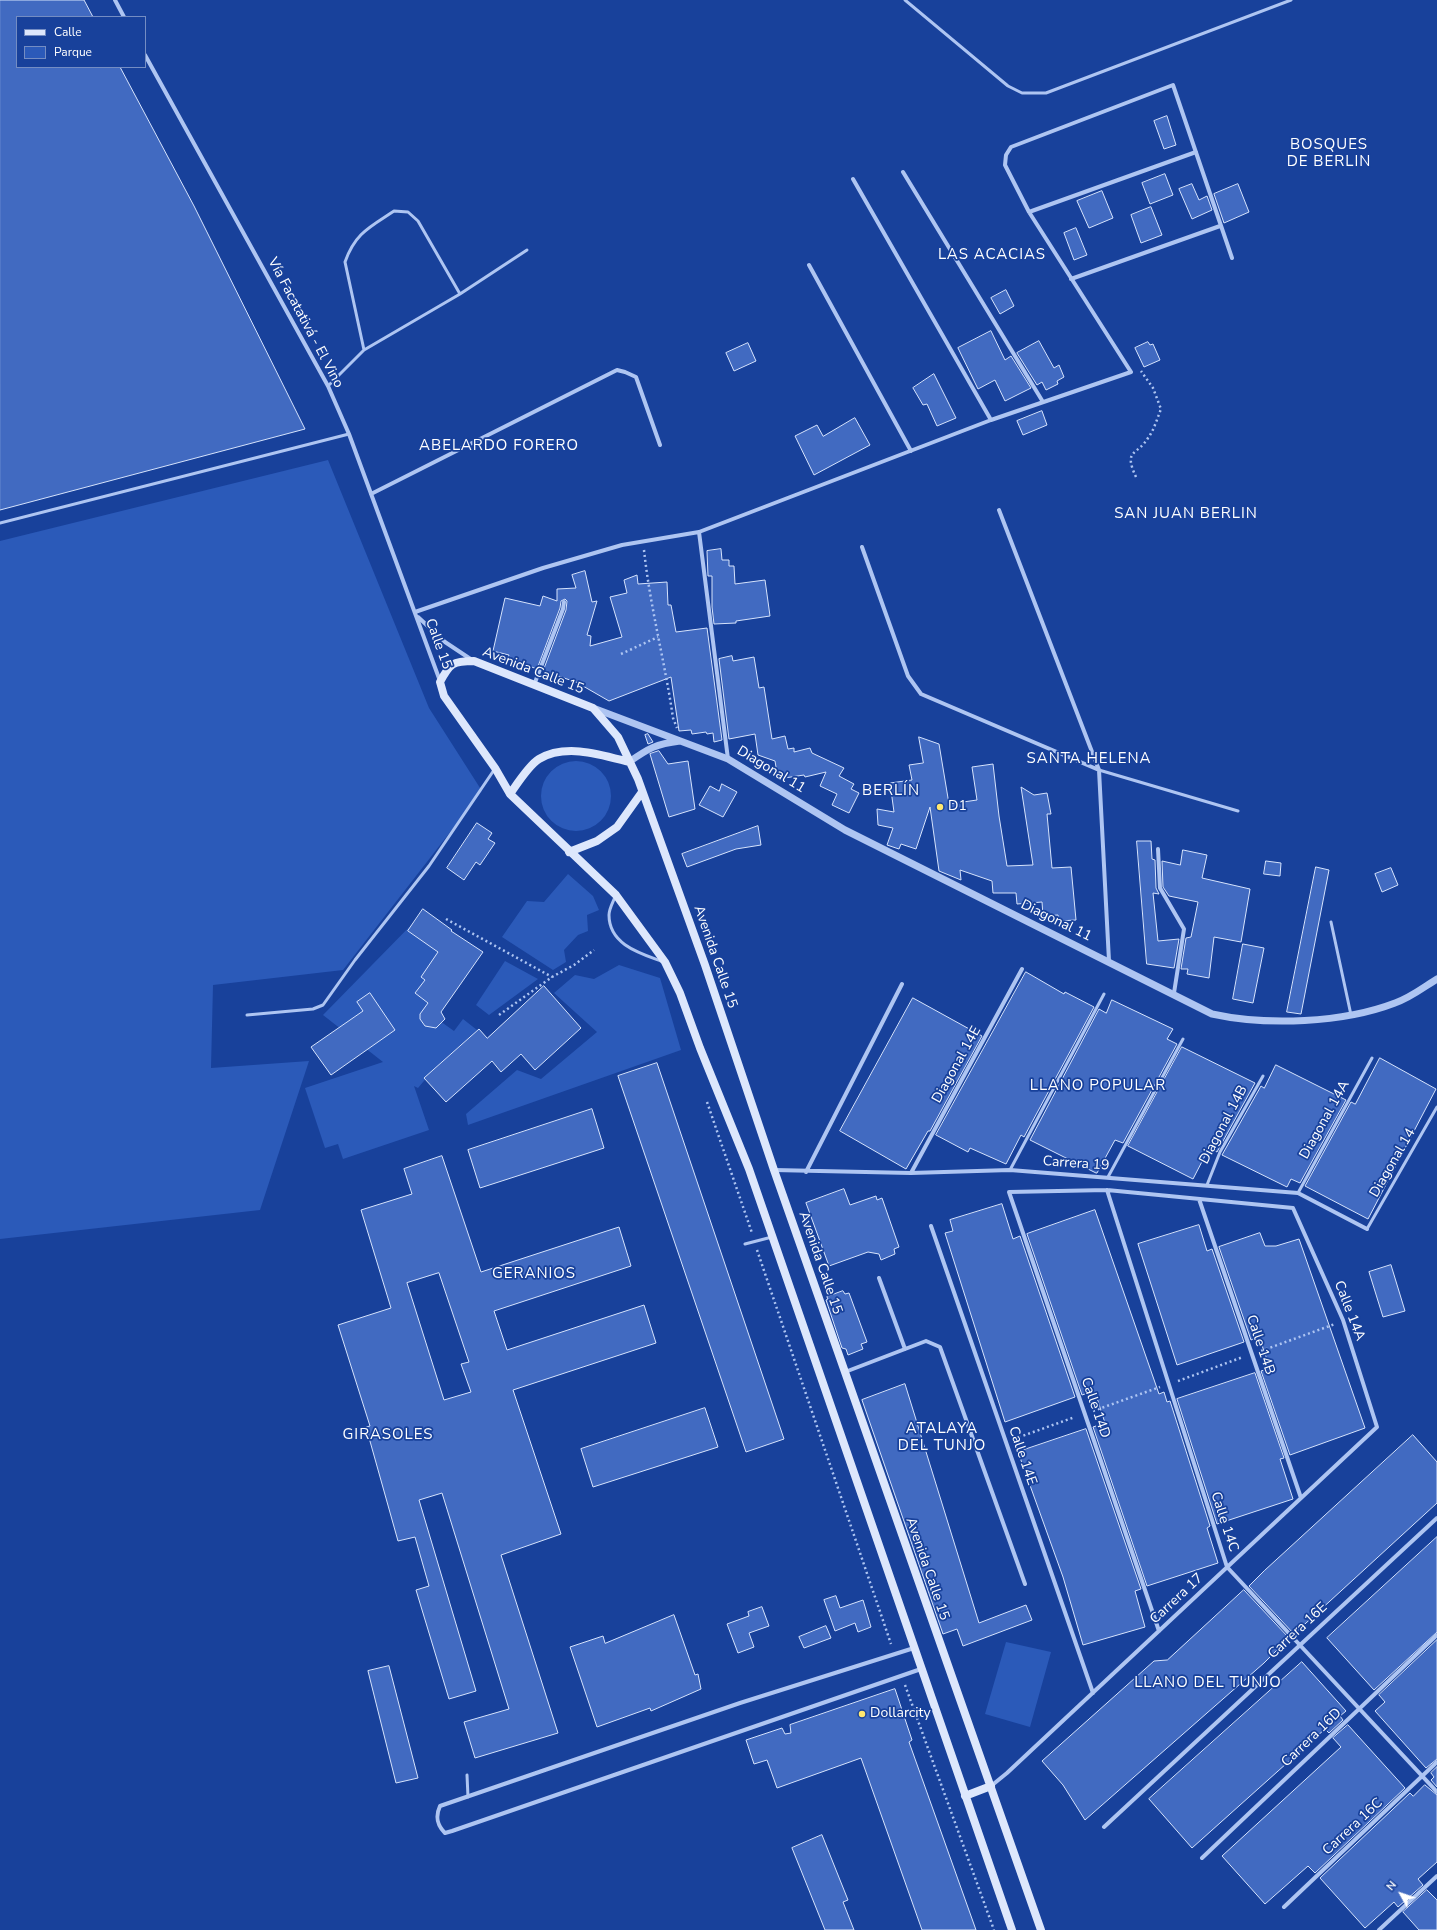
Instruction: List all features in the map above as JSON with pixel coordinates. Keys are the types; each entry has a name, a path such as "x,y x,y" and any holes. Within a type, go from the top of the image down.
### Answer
{"main road":[{"name":"Avenida Calle 15","path":"440,682 448,666 458,661 474,661 534,686 593,708 618,737 642,792 705,965 844,1372 1041,1930"},
{"path":"440,682 444,696 495,768 510,794 569,852 616,895 665,962 680,993 700,1048 749,1169 773,1236 1012,1930"},
{"path":"510,794 539,759 554,753 590,752 629,762"},
{"path":"569,852 597,841 616,827 642,792"},
{"path":"965,1796 991,1786"}],"street":[{"path":"115,0 123,16"},
{"name":"Vía Facatativá - El Vino","path":"146,57 328,386 348,434 416,614"},
{"path":"416,614 543,568 622,545 699,532 991,420 1131,372 1029,212 1005,165 1006,155 1011,147 1173,85 1232,258"},
{"path":"1029,212 1196,152"},
{"path":"902,172 1043,402"},
{"path":"853,179 991,420"},
{"path":"1071,279 1220,226"},
{"path":"810,265 911,451"},
{"path":"371,494 617,370 625,372 636,378 660,445"},
{"path":"999,510 1099,770 1109,961"},
{"path":"699,532 728,759"},
{"path":"862,547 908,676 921,694 1099,770"},
{"path":"534,686 563,609 564,602"},
{"name":"Calle 15","path":"416,614 445,642 474,661"},
{"name":"Calle 15","path":"416,614 440,682"},
{"name":"Diagonal 11","path":"593,708 728,759 845,830 1174,993 1212,1014 1238,1019 1273,1022 1351,1015 1377,1010 1397,1003 1437,979"},
{"name":"Diagonal 11","path":"629,762 659,744 682,741"},
{"path":"1158,849 1160,888 1184,929 1174,993"},
{"name":"Diagonal 14E","path":"911,1173 1022,969"},
{"path":"806,1172 902,984"},
{"name":"Carrera 19","path":"774,1170 806,1172 911,1173 1010,1170 1298,1193 1368,1229"},
{"path":"1107,1190 1199,1199"},
{"name":"Calle 14D","path":"1107,1190 1009,1192 1159,1631"},
{"name":"Calle 14C","path":"1107,1190 1227,1567 1437,1792"},
{"name":"Calle 14A","path":"1199,1199 1293,1208 1343,1320 1377,1426"},
{"name":"Calle 14B","path":"1199,1199 1301,1498"},
{"name":"Calle 14E","path":"931,1226 1093,1693"},
{"path":"879,1278 905,1349"},
{"path":"844,1372 926,1341 940,1347 1025,1584"},
{"name":"Carrera 17","path":"991,1786 1093,1693 1377,1426"},
{"name":"Carrera 16E","path":"1104,1827 1437,1518"},
{"name":"Carrera 16D","path":"1202,1858 1437,1635"},
{"path":"914,1648 740,1703 440,1806 436,1814 438,1827 445,1833 921,1669"},
{"name":"Carrera 16C","path":"1284,1907 1437,1762"},
{"path":"1379,1930 1437,1876"}],"lane":[{"path":"905,0 1008,86 1022,93 1046,93 1291,0"},
{"path":"364,350 345,262 350,248 360,234 394,211 408,212 418,221 460,294"},
{"path":"328,386 364,350 460,294 527,250"},
{"path":"0,523 348,434"},
{"path":"247,1015 313,1009 323,1005 355,960 429,866 495,768"},
{"path":"1099,770 1238,811"},
{"path":"616,895 608,914 611,929 624,945 635,952 665,962"},
{"path":"1331,922 1351,1015"},
{"path":"1010,1170 1104,994"},
{"path":"1108,1177 1183,1039"},
{"name":"Diagonal 14A","path":"1298,1193 1372,1058"},
{"name":"Diagonal 14B","path":"1207,1185 1220,1152 1263,1076"},
{"name":"Diagonal 14","path":"1368,1229 1437,1107"},
{"path":"745,1244 773,1236"},
{"path":"467,1775 468,1797"}],"path":[{"path":"1131,372 1141,371 1153,388 1161,409 1148,439 1133,452 1130,465 1136,477"},
{"path":"643,542 647,579 673,718 682,741"},
{"path":"621,654 658,637"},
{"path":"446,919 552,977"},
{"path":"499,1015 552,977 574,965 594,950"},
{"path":"706,1100 894,1654"},
{"path":"902,1676 994,1930"}],"green space":[{"path":"328,460 429,708 482,791 343,970 213,985 211,1068 309,1061 260,1210 0,1239 0,541"},
{"path":"569,761 583,761 596,766 606,776 611,789 611,803 606,816 596,826 583,831 569,831 556,826 546,816 541,803 541,789 546,776 556,766"},
{"path":"568,874 593,896 599,910 587,915 588,931 578,935 564,950 566,962 553,970 502,937 527,901 544,902"},
{"path":"419,917 456,940 433,998 426,1011 454,1031 463,1019 477,1030 434,1069 418,1088 414,1086 429,1130 343,1159 338,1144 325,1148 305,1088 383,1062 323,1015"},
{"path":"505,961 538,979 489,1015 476,1005"},
{"path":"619,965 660,978 681,1050 468,1125 466,1114 517,1070 541,1079 597,1032 554,993 575,975 594,979"},
{"path":"1006,1642 1051,1652 1030,1727 985,1714"}],"building":[{"path":"0,0 84,0 92,16 16,16 16,68 121,68 194,206 305,429 0,510"},
{"path":"1167,116 1176,145 1164,149 1154,121"},
{"path":"1165,174 1173,195 1150,204 1142,183"},
{"path":"1192,184 1199,200 1207,196 1212,210 1192,219 1179,189"},
{"path":"1238,184 1249,212 1224,223 1214,194"},
{"path":"1102,191 1113,218 1089,228 1077,201"},
{"path":"1151,207 1162,235 1141,243 1131,215"},
{"path":"1076,228 1087,255 1074,260 1064,233"},
{"path":"1006,290 1014,306 1000,314 991,298"},
{"path":"991,331 1005,360 1011,356 1031,388 1005,401 995,380 978,389 958,348"},
{"path":"1039,341 1054,368 1059,365 1064,377 1057,381 1058,384 1046,390 1042,382 1037,385 1017,353"},
{"path":"1148,342 1150,345 1153,344 1160,360 1144,367 1135,348"},
{"path":"748,343 756,361 734,371 726,353"},
{"path":"934,374 956,418 937,426 927,404 923,405 913,388"},
{"path":"1042,411 1047,425 1023,435 1017,421"},
{"path":"855,418 870,445 814,475 795,436 817,425 823,436"},
{"path":"721,549 722,560 729,560 729,566 734,566 735,584 765,580 770,616 736,621 736,623 714,624 712,607 712,576 708,576 707,551"},
{"path":"585,571 592,602 597,601 587,635 591,636 590,646 622,637 610,597 627,593 624,580 637,575 638,584 667,582 668,605 671,605 676,632 707,628 722,740 714,742 713,733 707,734 706,732 692,734 691,730 679,731 671,677 609,701 576,682 543,671 566,610 567,601 565,599 561,601 560,608 537,669 508,658 509,655 493,651 505,598 540,606 543,596 557,601 557,589 576,588 572,575"},
{"path":"732,656 733,661 754,657 759,688 764,687 772,739 785,736 788,749 794,748 794,752 810,748 812,753 844,768 839,776 854,784 851,789 859,793 849,813 832,805 837,794 820,786 826,772 805,777 804,775 778,779 775,761 758,755 755,734 729,739 719,659"},
{"path":"648,734 653,742 648,744 645,735"},
{"path":"919,737 939,744 949,804 977,800 972,767 993,764 1007,866 1033,865 1021,787 1034,795 1047,793 1051,814 1047,814 1052,868 1071,867 1076,920 1059,921 1058,915 1043,916 1042,902 1017,904 1016,893 993,893 992,881 960,870 961,880 939,871 930,807 916,849 901,844 899,849 887,845 893,828 878,825 877,809 894,812 890,783 912,780 909,765 923,763"},
{"path":"659,751 668,764 688,761 695,809 669,817 650,754"},
{"path":"722,784 737,792 723,817 699,805 710,786 719,791"},
{"path":"477,823 492,833 488,839 495,843 480,865 476,862 464,880 447,868"},
{"path":"758,826 761,845 736,849 687,867 682,854"},
{"path":"1137,841 1151,841 1152,859 1155,860 1156,888 1159,894 1153,893 1158,941 1179,939 1174,968 1147,964"},
{"path":"1183,850 1207,855 1202,878 1250,889 1241,942 1214,937 1209,978 1187,974 1188,969 1181,969 1186,938 1191,937 1198,902 1169,896 1163,887 1162,861 1180,865"},
{"path":"1266,861 1281,863 1280,876 1264,874"},
{"path":"1316,867 1329,870 1301,1014 1287,1012"},
{"path":"1391,868 1398,885 1382,892 1375,874"},
{"path":"423,909 452,930 451,931 483,952 441,1012 445,1019 436,1028 425,1026 420,1019 420,1014 428,1003 415,993 425,980 421,977 438,952 408,931"},
{"path":"1243,944 1264,948 1253,1003 1233,999"},
{"path":"1026,972 1064,994 1065,992 1094,1007 1024,1137 1021,1135 1006,1164 970,1148 968,1152 936,1135"},
{"path":"544,986 581,1028 535,1070 521,1054 501,1072 492,1061 446,1102 424,1078 479,1029 487,1038"},
{"path":"370,993 395,1030 331,1075 311,1047 363,1011 357,1002"},
{"path":"913,998 982,1036 930,1131 928,1131 906,1169 840,1131"},
{"path":"1112,1000 1173,1029 1167,1039 1177,1044 1123,1143 1115,1140 1096,1173 1030,1140 1099,1009 1106,1013"},
{"path":"1182,1047 1255,1083 1217,1152 1209,1148 1193,1179 1128,1146"},
{"path":"1380,1058 1436,1089 1368,1219 1305,1186 1351,1102 1355,1104"},
{"path":"657,1063 784,1439 746,1452 618,1076"},
{"path":"1276,1065 1346,1100 1300,1183 1291,1179 1287,1187 1222,1155 1261,1086 1264,1088"},
{"path":"592,1109 604,1148 480,1188 468,1150"},
{"path":"442,1156 481,1272 619,1227 631,1266 494,1311 507,1350 644,1305 656,1343 513,1390 561,1534 501,1555 558,1733 475,1758 464,1722 509,1709 442,1493 419,1500 476,1691 449,1699 416,1590 429,1586 415,1537 398,1541 366,1427 370,1426 338,1325 391,1308 361,1210 412,1194 404,1169","holes":["439,1273 469,1362 461,1364 471,1392 444,1400 407,1283"]},
{"path":"844,1189 850,1205 876,1196 877,1200 882,1198 899,1247 894,1249 895,1254 881,1260 879,1254 868,1252 829,1266 806,1203"},
{"path":"1002,1204 1013,1239 1020,1236 1075,1397 1005,1422 945,1233 953,1231 950,1220"},
{"path":"1095,1210 1159,1394 1164,1392 1167,1402 1170,1401 1210,1526 1207,1528 1218,1563 1147,1586 1093,1427 1105,1423 1097,1398 1094,1399 1091,1392 1082,1395 1027,1234"},
{"path":"1199,1225 1207,1251 1212,1249 1244,1342 1177,1365 1138,1244"},
{"path":"1260,1233 1265,1246 1276,1246 1299,1239 1365,1428 1290,1455 1261,1371 1270,1368 1259,1337 1251,1340 1219,1247"},
{"path":"1391,1265 1405,1311 1383,1317 1369,1272"},
{"path":"843,1291 845,1294 849,1293 867,1342 861,1344 863,1349 848,1355 846,1349 842,1348 826,1300 828,1299 827,1297"},
{"path":"1255,1373 1284,1458 1280,1459 1293,1499 1217,1524 1177,1399"},
{"path":"905,1384 979,1623 1026,1605 1032,1620 963,1646 957,1629 943,1634 862,1400"},
{"path":"705,1408 718,1447 593,1487 581,1449"},
{"path":"1086,1429 1141,1589 1135,1591 1145,1627 1083,1645 1063,1577 1018,1452"},
{"path":"1413,1435 1437,1462 1437,1503 1294,1634 1249,1586"},
{"path":"1437,1537 1437,1632 1374,1690 1327,1638"},
{"path":"1244,1590 1289,1638 1264,1663 1085,1820 1063,1785 1042,1761 1154,1661 1167,1660"},
{"path":"836,1596 840,1608 863,1600 871,1627 858,1632 855,1623 835,1631 824,1600"},
{"path":"762,1607 769,1626 749,1633 754,1647 738,1653 727,1624 749,1616 748,1612"},
{"path":"674,1615 695,1675 698,1674 701,1689 651,1711 650,1708 597,1727 570,1647 603,1636 605,1643"},
{"path":"826,1626 831,1638 804,1648 799,1637"},
{"path":"1437,1640 1437,1759 1426,1768 1375,1711 1385,1702 1379,1695"},
{"path":"1302,1662 1346,1711 1340,1716 1343,1720 1329,1733 1325,1729 1192,1848 1149,1799"},
{"path":"389,1666 418,1778 396,1783 368,1671"},
{"path":"895,1689 912,1740 909,1742 976,1930 922,1930 861,1758 777,1788 767,1760 754,1764 746,1740 782,1728 785,1734 791,1733 790,1725"},
{"path":"1348,1725 1405,1788 1315,1873 1308,1866 1265,1904 1222,1856 1341,1747 1333,1738"},
{"path":"1437,1767 1437,1787 1431,1780 1434,1777 1431,1773"},
{"path":"1425,1785 1437,1795 1437,1862 1418,1879 1423,1885 1398,1907 1394,1902 1365,1928 1320,1878 1410,1793 1413,1796"},
{"path":"822,1835 848,1900 843,1902 854,1930 825,1930 792,1848"},
{"path":"1427,1890 1437,1900 1437,1930 1419,1930 1403,1912"}],"place":[{"name":"D1","path":"940,807"},
{"name":"Dollarcity","path":"862,1714"}],"district":[{"name":"BOSQUES DE BERLIN","path":"1329,154"},
{"name":"LAS ACACIAS","path":"992,255"},
{"name":"ABELARDO FORERO","path":"499,446"},
{"name":"SAN JUAN BERLIN","path":"1186,514"},
{"name":"SANTA HELENA","path":"1089,759"},
{"name":"BERLÍN","path":"891,791"},
{"name":"LLANO POPULAR","path":"1098,1086"},
{"name":"GERANIOS","path":"534,1274"},
{"name":"GIRASOLES","path":"388,1435"},
{"name":"ATALAYA DEL TUNJO","path":"942,1438"},
{"name":"LLANO DEL TUNJO","path":"1208,1683"}]}
